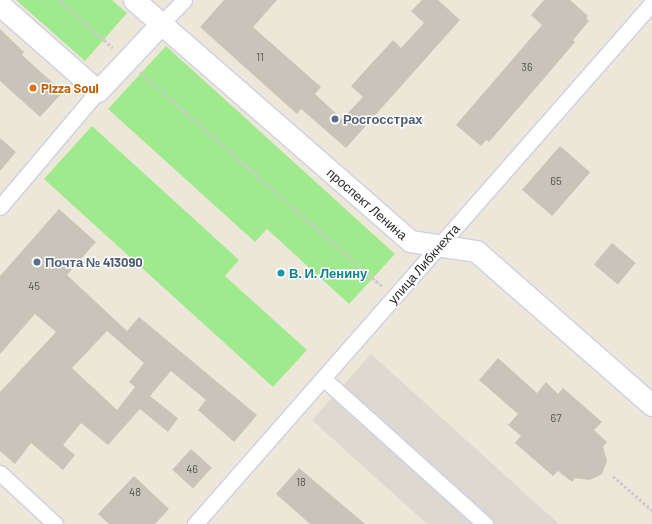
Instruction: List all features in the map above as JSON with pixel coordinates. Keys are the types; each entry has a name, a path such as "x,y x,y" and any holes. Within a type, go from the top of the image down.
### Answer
{"street":[{"name":"проспект Ленина","path":"134,0 410,241 439,247 476,251 652,405"},
{"path":"0,207 98,91 184,0"},
{"name":"улица Либкнехта","path":"195,524 418,272 652,3"},
{"path":"0,5 98,91"},
{"path":"324,379 485,524"},
{"path":"0,473 55,524"}],"path":[{"path":"59,0 395,298"},
{"path":"613,476 652,510"}],"green space":[{"path":"16,0 112,0 127,13 85,61"},
{"path":"166,46 395,254 349,304 267,229 255,242 108,109"},
{"path":"92,126 239,260 225,276 307,350 273,387 44,179"}],"shaded area":[{"path":"371,354 559,524 427,524 312,420"}],"building":[{"path":"224,0 277,0 253,27 321,87 315,94 342,119 363,97 351,86 393,40 401,48 424,23 411,11 422,0 438,0 460,20 346,148 301,109 297,114 200,27"},
{"path":"544,0 570,0 588,16 586,18 589,21 573,40 575,42 541,82 489,142 486,140 481,146 456,125 542,25 531,15"},
{"name":"Pizza Soul","path":"0,29 24,52 22,55 63,92 40,117 0,81"},
{"path":"0,138 16,152 0,171"},
{"path":"560,146 590,172 552,216 522,190"},
{"path":"59,209 96,242 67,275 127,331 139,317 257,415 234,442 198,410 206,400 171,371 150,396 178,418 168,432 140,409 108,445 81,423 63,445 75,455 63,470 31,443 15,464 0,451 0,392 56,332 35,314 0,354 0,276","holes":["107,331 144,363 129,382 135,387 117,410 72,368"]},
{"path":"612,243 636,263 618,284 594,264"},
{"path":"498,358 537,393 546,382 558,394 563,388 602,422 594,430 607,442 603,447 607,461 602,474 590,480 575,478 572,482 558,471 553,476 515,443 521,436 508,425 518,414 479,380"},
{"path":"191,449 212,468 193,489 172,470"},
{"path":"299,468 365,524 310,524 276,494"},
{"path":"134,476 169,509 155,524 109,524 98,514"}],"place":[{"name":"Pizza Soul","path":"33,88"},
{"name":"Росгосстрах","path":"335,119"},
{"name":"Почта № 413090","path":"37,262"},
{"name":"В. И. Ленину","path":"281,273"}]}
